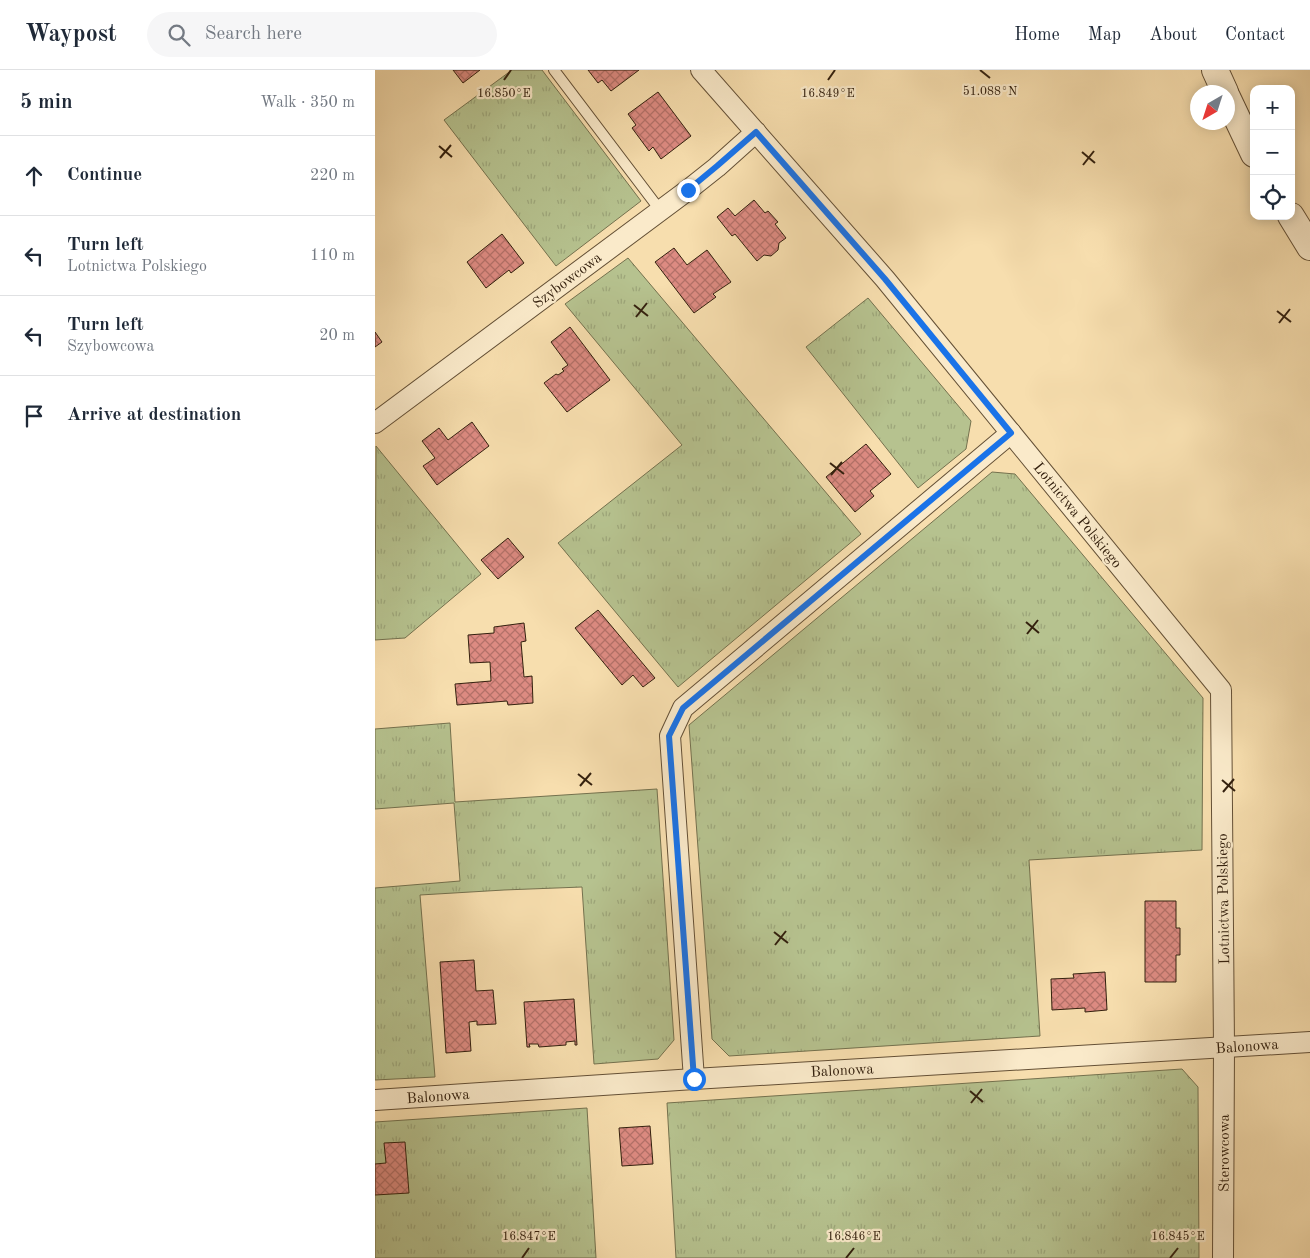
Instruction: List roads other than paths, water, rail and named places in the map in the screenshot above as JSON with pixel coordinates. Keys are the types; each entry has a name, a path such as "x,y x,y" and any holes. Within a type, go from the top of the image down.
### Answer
{"street":[{"name":"Lotnictwa Polskiego","path":"701,70 885,279 1221,690 1224,1048"},
{"path":"1215,70 1222,85"},
{"path":"1235,114 1250,146"},
{"name":"Szybowcowa","path":"375,423 660,210 717,166 756,132"},
{"path":"1293,220 1310,247"},
{"path":"694,1079 669,736 683,708 1011,433"},
{"name":"Balonowa","path":"375,1100 1310,1042"},
{"name":"Sterowcowa","path":"1223,1258 1224,1048"}],"lane":[{"path":"554,70 660,210"}]}
